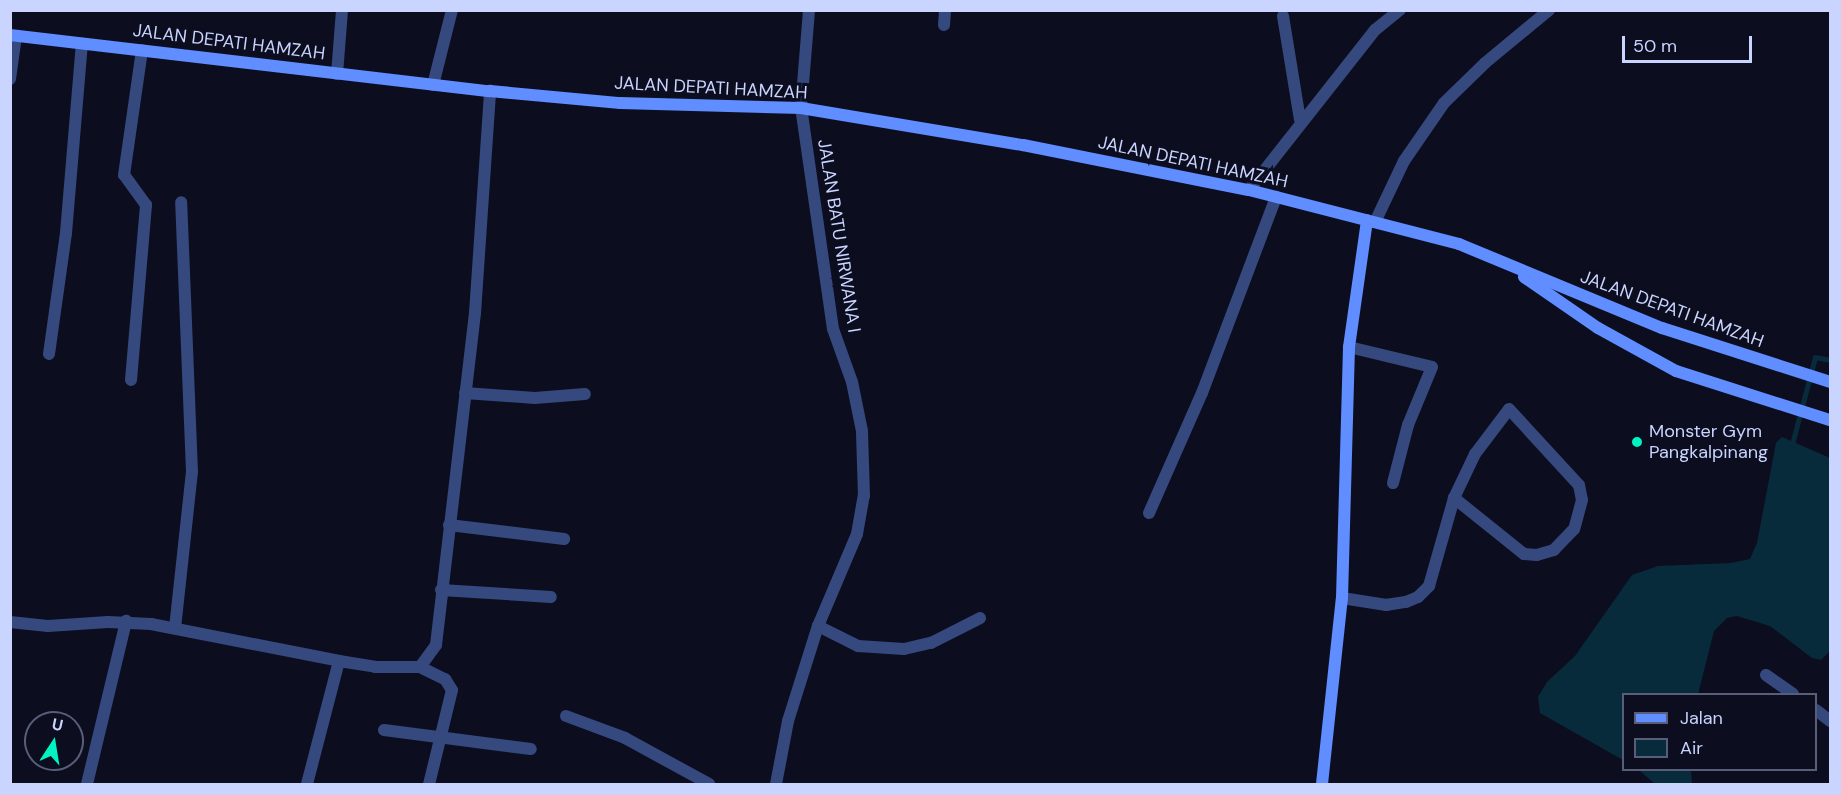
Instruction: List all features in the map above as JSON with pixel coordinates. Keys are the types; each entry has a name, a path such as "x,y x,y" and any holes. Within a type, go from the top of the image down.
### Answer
{"main road":[{"name":"JALAN DEPATI HAMZAH","path":"13,36 433,85 620,103 801,108 1249,190 1459,244 1662,328 1830,382"},
{"path":"1322,784 1342,598 1349,347 1371,221"},
{"name":"JALAN DEPATI HAMZAH","path":"1503,262 1646,357 1676,371 1791,410 1828,420"}],"street":[{"path":"337,74 342,10"},
{"path":"433,85 452,10"},
{"name":"JALAN BATU NIRWANA I","path":"776,784 789,721 818,626 857,534 864,485 862,431 852,382 833,329 801,108 809,10"},
{"path":"944,25 945,10"},
{"path":"1249,190 1300,120 1375,30 1400,10"},
{"path":"1371,221 1399,171 1444,103 1485,63 1549,10"},
{"path":"1283,16 1300,120"},
{"path":"10,79 13,36"},
{"path":"49,354 66,233 82,44"},
{"path":"130,380 146,205 124,175 142,50"},
{"path":"420,667 436,645 475,313 490,91"},
{"path":"1149,513 1202,393 1276,197"},
{"path":"175,628 192,472 181,202"},
{"path":"1349,347 1432,367 1408,425 1393,483"},
{"path":"465,393 536,398 585,394"},
{"path":"1342,598 1386,605 1418,597 1429,586 1454,498 1475,454 1509,409 1579,485 1582,500 1574,529 1554,550 1537,555 1524,554 1454,498"},
{"path":"449,525 564,539"},
{"path":"441,590 551,597"},
{"path":"818,626 858,646 904,649 931,643 980,618"},
{"path":"87,784 126,621"},
{"path":"10,622 48,626 126,621 175,628 375,667 420,667 445,679 452,690 429,784"},
{"path":"307,784 339,661"},
{"path":"1766,675 1792,693"},
{"path":"1817,711 1830,721"},
{"path":"566,716 625,738 709,784"},
{"path":"384,730 531,749"}],"water":[{"path":"1782,437 1830,458 1830,651 1821,660 1812,658 1770,626 1737,616 1727,618 1714,631 1698,693 1622,693 1622,759 1540,713 1538,697 1547,682 1575,656 1632,575 1658,566 1731,563 1750,559 1757,543 1776,443"},
{"path":"1640,771 1691,771 1692,784 1655,784"}],"waterway":[{"path":"1791,448 1815,357 1830,360"}],"place":[{"name":"Monster Gym Pangkalpinang","path":"1637,442"}]}
